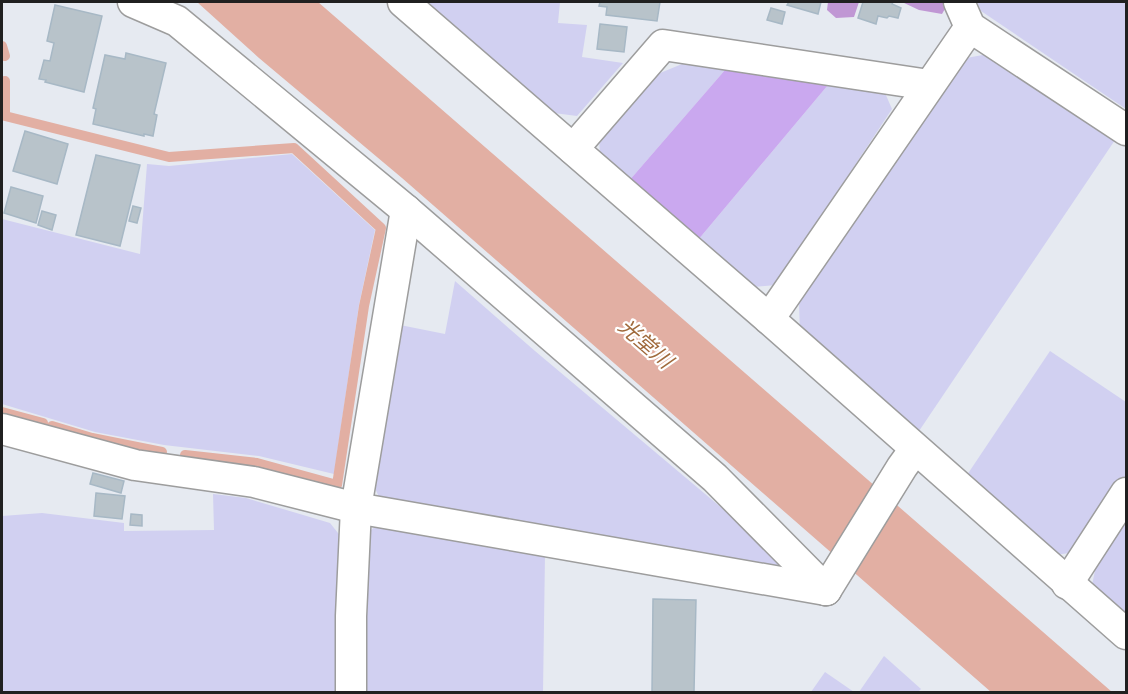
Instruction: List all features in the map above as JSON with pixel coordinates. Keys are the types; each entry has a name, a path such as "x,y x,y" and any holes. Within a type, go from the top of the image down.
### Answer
{"street":[{"path":"132,2 185,12 406,210 715,478 829,585"},
{"path":"403,2 769,319 909,458 1126,634"},
{"path":"769,319 929,85 965,14 1126,130"},
{"path":"573,149 663,45 929,85"},
{"path":"351,693 351,616 356,508 406,210"},
{"path":"2,429 135,465 254,482 356,508 829,585"},
{"path":"829,585 909,458"},
{"path":"1067,584 1126,493"}],"shaded area":[{"path":"427,2 560,2 558,23 587,25 582,57 623,63 577,116 554,113"},
{"path":"828,2 859,2 854,17 836,18 827,10"},
{"path":"902,2 944,2 946,7 942,14 919,10"},
{"path":"977,2 1126,2 1126,109 981,11"},
{"path":"988,54 1115,140 917,434 800,334 799,303 961,59"},
{"path":"682,64 725,70 628,182 600,158 599,134 653,76"},
{"path":"725,70 828,85 698,240 628,182"},
{"path":"828,85 885,93 892,109 776,285 754,287 698,240"},
{"path":"292,154 375,230 359,305 334,474 259,456 164,445 95,432 2,404 2,219 140,254 147,164 169,166"},
{"path":"455,281 786,562 783,570 379,497 373,484 400,325 445,334"},
{"path":"1050,351 1126,402 1126,477 1077,552 1055,555 967,475"},
{"path":"213,494 246,498 330,523 342,538 339,692 2,692 2,516 42,513 124,523 124,531 214,530"},
{"path":"1126,516 1126,616 1092,585 1097,561"},
{"path":"378,524 545,554 543,692 363,692 369,532"},
{"path":"884,656 921,689 918,692 859,692"},
{"path":"825,672 854,692 811,692"}],"water":[{"name":"光堂川","path":"197,2 318,2 1112,692 991,692"}],"building":[{"path":"600,2 660,2 657,21 606,15 607,7 599,6"},
{"path":"789,2 821,2 818,14 787,5"},
{"path":"863,2 893,2 892,4 901,8 898,18 878,16 876,24 858,18"},
{"path":"55,5 102,16 84,92 39,79 44,60 50,61 54,43 47,41"},
{"path":"771,8 785,12 782,24 767,20"},
{"path":"600,24 627,27 624,52 597,49"},
{"path":"126,53 166,63 154,114 157,115 153,136 93,124 96,109 93,108 105,55 125,59"},
{"path":"25,131 68,144 57,184 13,171"},
{"path":"96,155 140,165 120,246 76,235"},
{"path":"11,187 43,196 36,223 4,213"},
{"path":"133,206 141,208 137,223 129,221"},
{"path":"42,211 56,215 52,230 38,225"},
{"path":"93,473 124,481 121,493 90,484"},
{"path":"96,493 125,496 122,519 94,516"},
{"path":"131,514 142,515 142,526 130,525"},
{"path":"653,599 696,600 694,692 652,692"}],"waterway":[{"path":"2,46 5,56"},
{"path":"5,81 5,116 169,157 294,148 381,228 364,306 337,485 257,463 185,455"},
{"path":"2,412 43,423"},
{"path":"52,426 92,438 162,452"}]}
